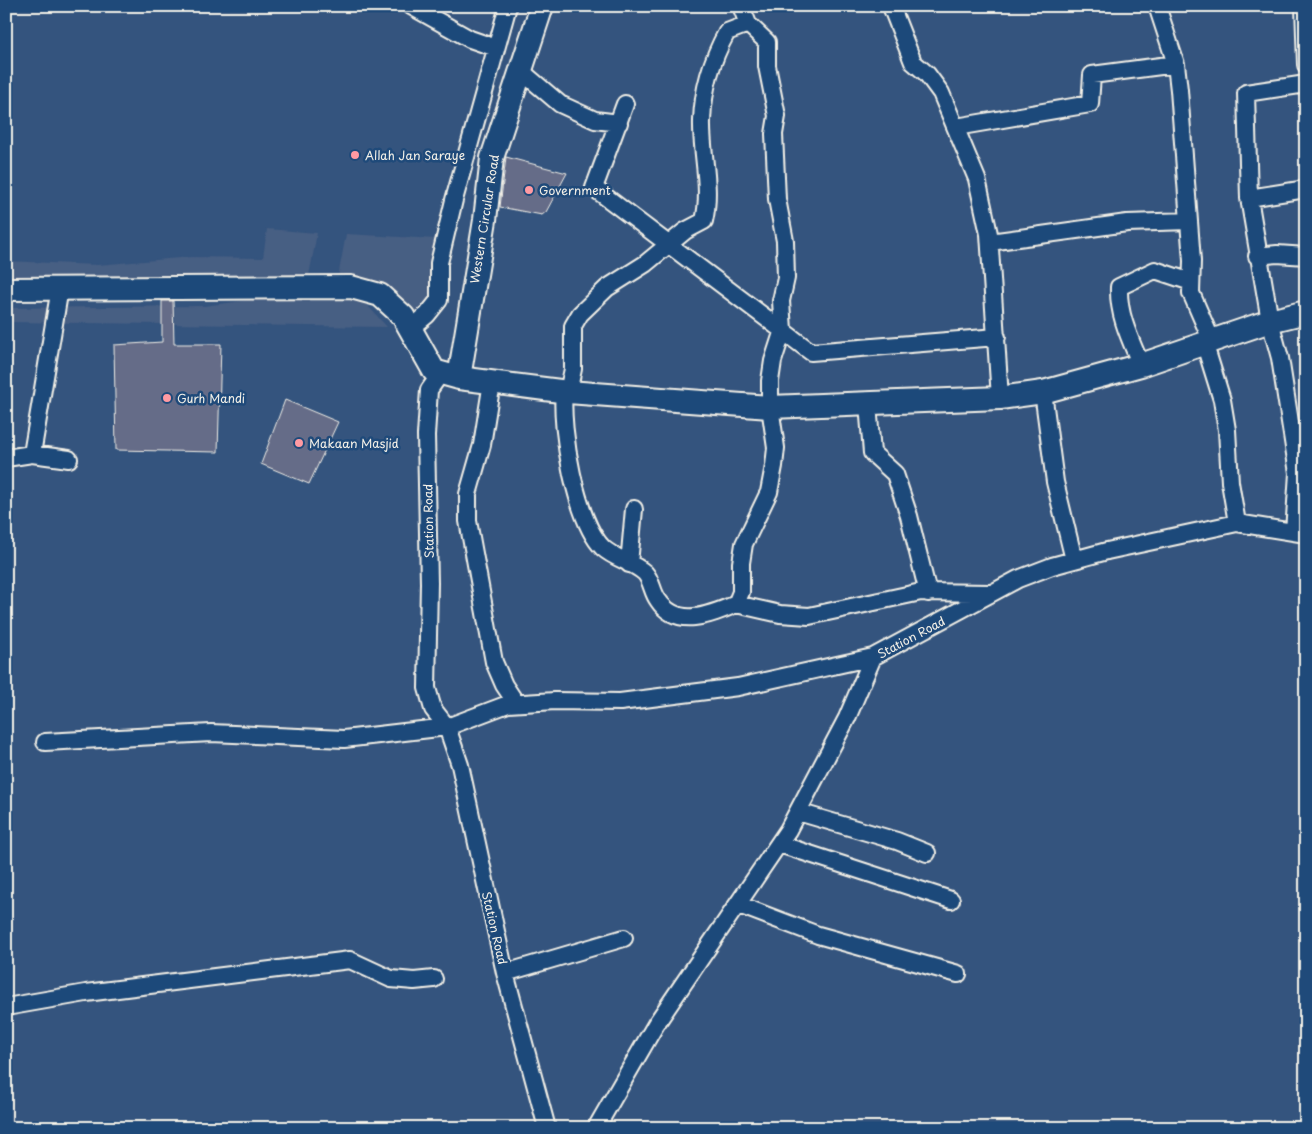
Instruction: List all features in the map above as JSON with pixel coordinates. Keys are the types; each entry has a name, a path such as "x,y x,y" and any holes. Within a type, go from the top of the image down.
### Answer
{"main road":[{"name":"Western Circular Road","path":"450,375 485,220 492,158 542,6"},
{"path":"6,289 351,287 380,295 403,316 434,371 492,382 566,392 770,408 1000,398 1043,392 1140,364 1270,321 1306,312"}],"street":[{"path":"411,6 470,39 496,48"},
{"path":"410,329 428,315 438,300 439,263 508,6"},
{"path":"736,604 742,592 741,563 744,544 759,511 762,509 772,480 776,448 770,408 773,361 783,330 781,301 786,278 785,241 777,199 774,134 777,116 767,66 767,42 748,24 741,6"},
{"path":"891,6 913,62 927,74 941,93 977,179 990,242 1000,398"},
{"path":"1157,6 1176,64 1189,221 1192,293 1208,340 1222,400 1227,430 1230,482 1237,523"},
{"path":"1304,6 1306,65"},
{"path":"748,24 727,32 713,60 706,86 702,120 708,204 704,221 685,230 646,264 607,288 580,314 573,326 573,369 562,411 575,484 585,518 604,549 645,573 658,600 671,615 690,619 736,604 780,614 809,616 928,592 992,593"},
{"path":"956,127 1090,104 1092,75 1176,64"},
{"path":"520,70 560,104 595,120 619,123"},
{"path":"1300,533 1298,473 1280,358 1270,321 1257,256 1249,198 1246,93 1306,84"},
{"path":"626,104 594,188 670,243 699,269 811,352 997,337"},
{"path":"1249,198 1306,189"},
{"path":"990,242 1127,223 1189,221"},
{"path":"1257,256 1277,254 1306,256"},
{"path":"1140,364 1125,327 1118,303 1119,287 1155,270 1191,282"},
{"path":"32,454 60,288"},
{"name":"Station Road","path":"450,375 429,390 426,435 429,583 427,688 433,709 447,727 460,765 505,973 547,1128"},
{"path":"492,382 482,445 468,494 468,521 494,662 504,685 516,703"},
{"path":"1043,392 1055,482 1074,560"},
{"path":"868,404 872,454 895,474 928,592"},
{"path":"6,458 32,454 69,459"},
{"path":"629,564 634,509"},
{"name":"Station Road","path":"447,727 508,704 620,702 738,687 873,657 1018,579 1074,560 1237,523 1300,533"},
{"path":"596,1128 656,1024 779,844 798,812 847,718 873,657"},
{"path":"45,742 211,733 344,738 447,727"},
{"path":"798,812 898,841 927,853"},
{"path":"779,844 951,900"},
{"path":"738,904 818,935 958,974"},
{"path":"505,973 624,938"},
{"path":"6,1007 86,993 350,960 391,979 414,981 434,979"}],"shaded area":[{"path":"267,229 317,233 309,276 286,278 6,279 6,261 97,265 191,257 263,258"},
{"path":"346,234 437,239 439,300 410,329 338,277"},
{"path":"351,287 387,327 6,322 6,308 204,306"}],"building":[{"name":"Government","path":"506,157 567,173 546,212 542,215 500,207"},
{"name":"Gurh Mandi","path":"162,301 173,301 174,344 221,344 218,452 116,450 114,345 162,342"},
{"name":"Makaan Masjid","path":"285,400 338,422 309,484 261,464"}],"place":[{"name":"Allah Jan Saraye","path":"355,155"},
{"name":"Government","path":"529,190"},
{"name":"Gurh Mandi","path":"167,398"},
{"name":"Makaan Masjid","path":"299,443"}]}
